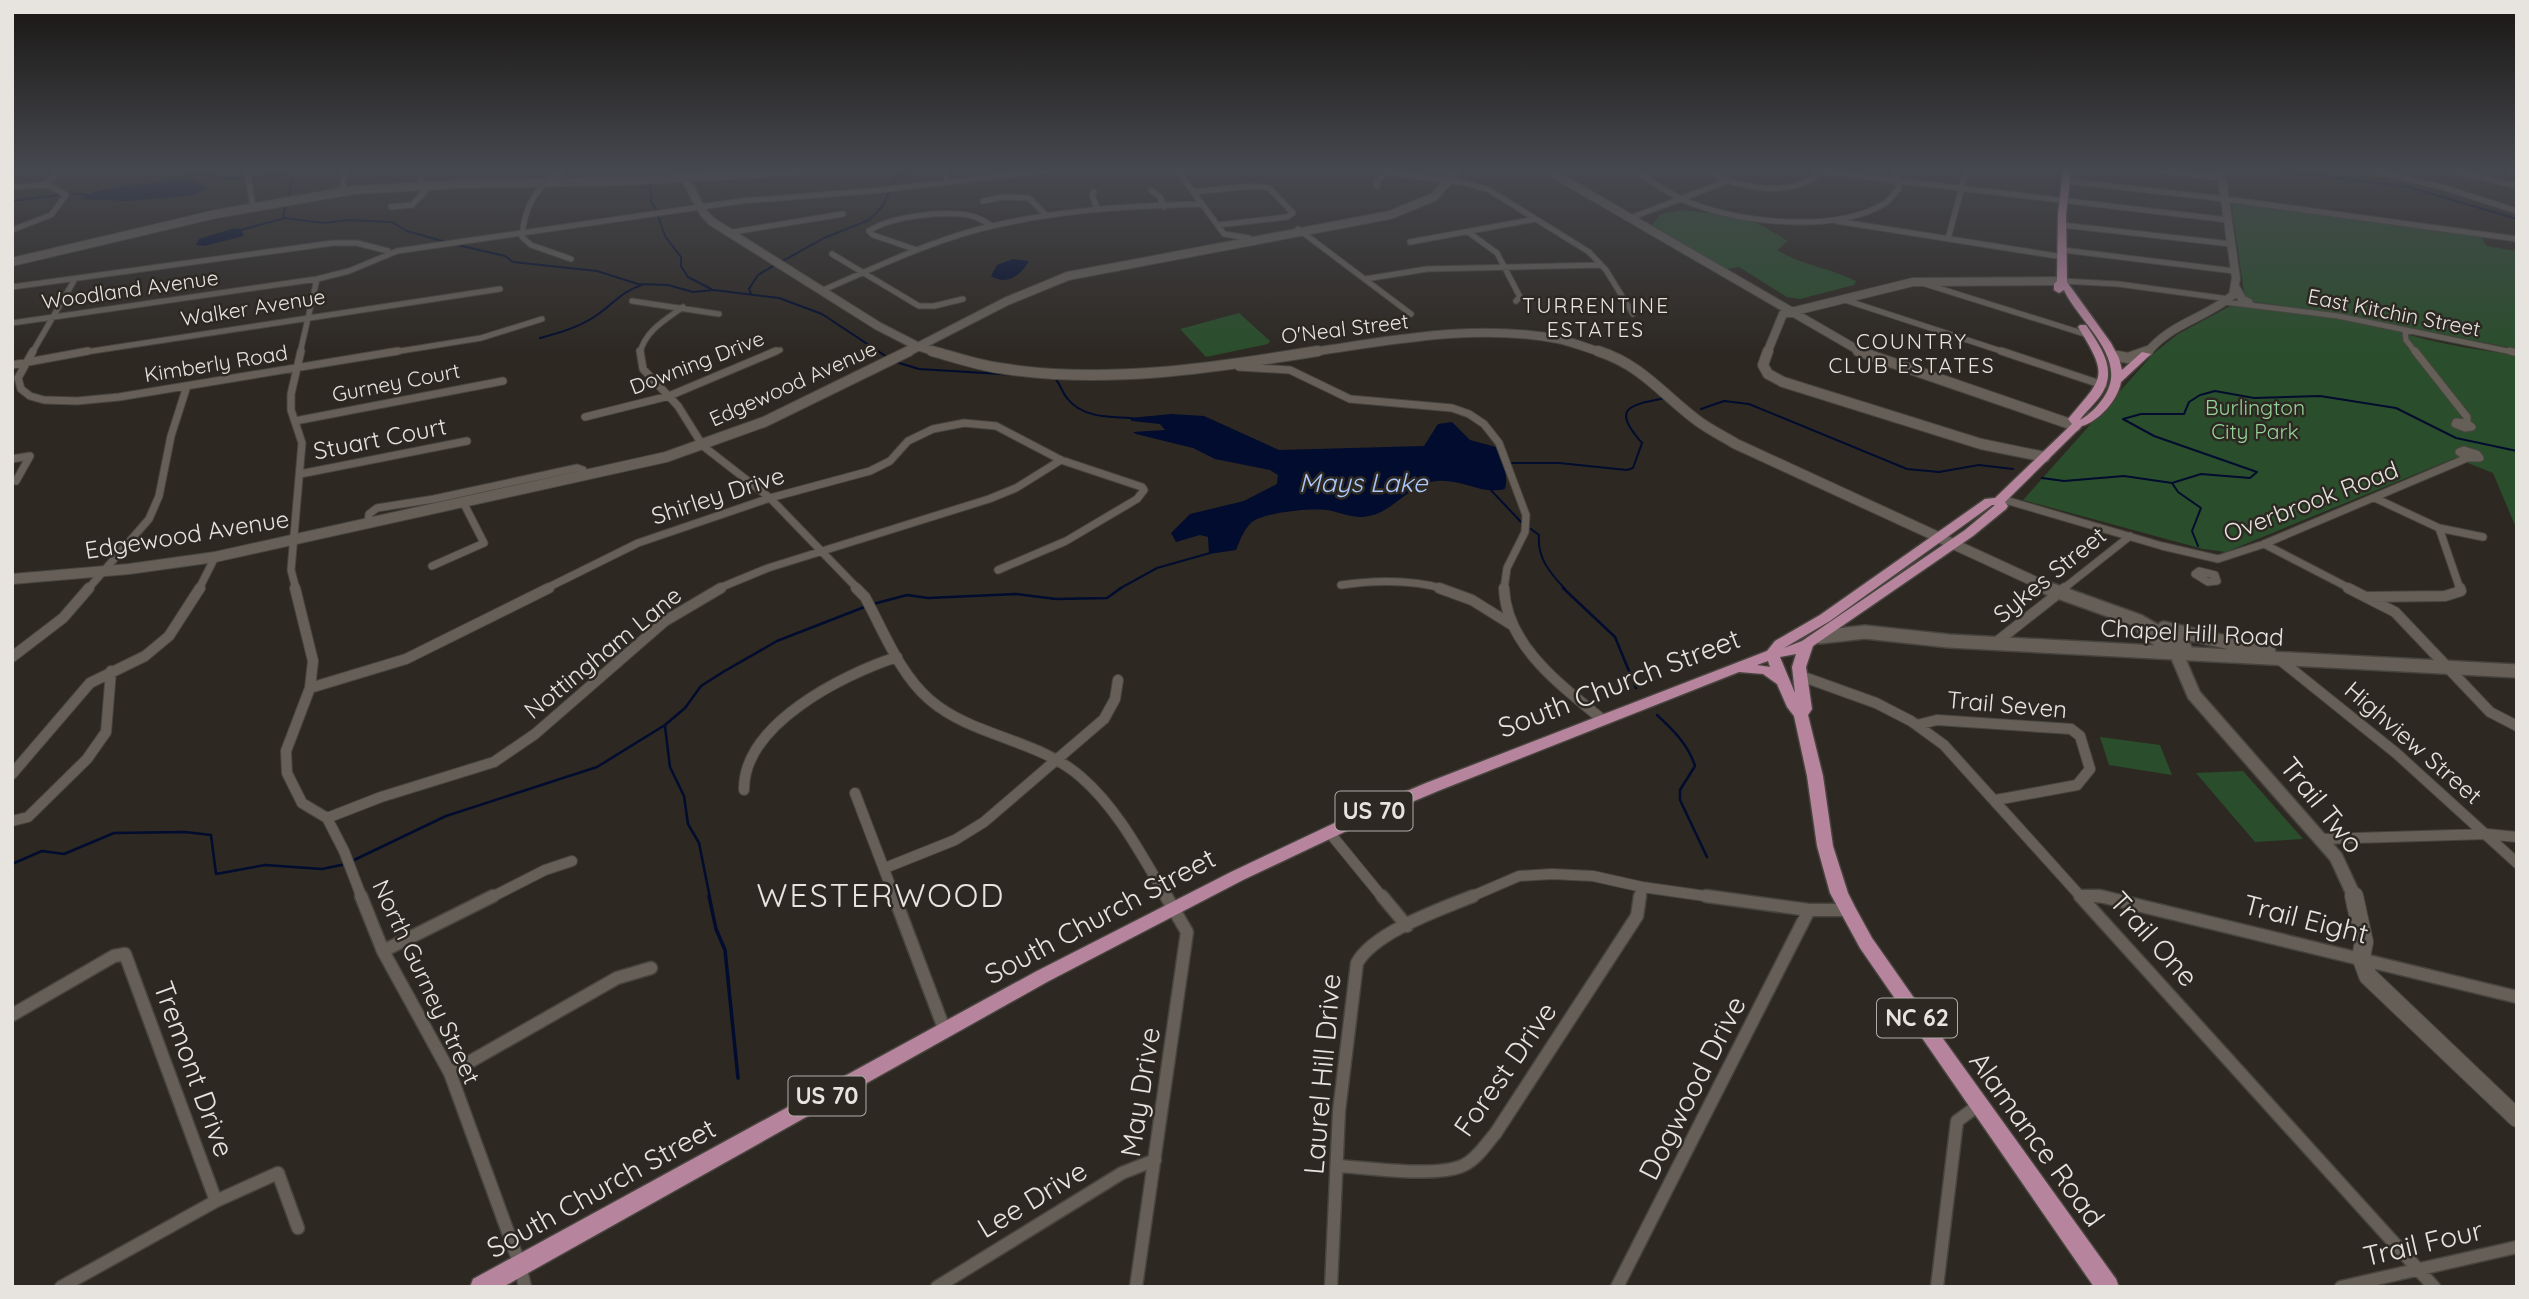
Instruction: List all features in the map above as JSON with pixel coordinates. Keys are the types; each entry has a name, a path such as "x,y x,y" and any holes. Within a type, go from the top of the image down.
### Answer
{"main road":[{"path":"2063,232 2062,282 2059,285 2064,301 2104,363 2104,380"},
{"path":"2062,282 2115,356 2118,380"},
{"path":"2089,337 2098,341 2107,353 2115,356"},
{"name":"South Church Street","path":"1774,658 1780,644 2002,506 2001,500 2077,425 2086,423 2105,403 2118,380 2146,352"},
{"path":"2104,380 2111,372 2109,359 2115,356"},
{"name":"South Church Street","path":"2077,425 2073,419 2104,380"},
{"name":"South Church Street","path":"481,1287 1174,908 1329,832 1471,771 1735,668 1792,651 1851,614 1946,542"},
{"name":"Alamance Road","path":"1801,715 1805,709 1800,672 1813,640"},
{"path":"1774,658 1792,675 1800,672"},
{"name":"Alamance Road","path":"1774,658 1801,715 1815,776 1825,846 1847,910 1876,957 2108,1287"},
{"path":"1735,668 1766,670 1783,681"}],"street":[{"path":"12,262 145,232"},
{"name":"Woodland Avenue","path":"12,323 317,279 349,271 397,251 532,232"},
{"name":"O'Neal Street","path":"727,232 924,345 992,366 1056,373 1161,371 1465,333 1502,332 1541,336 1589,347 1624,361 1644,373 1698,421 1745,449 1946,542"},
{"path":"871,232 873,235 917,250"},
{"path":"825,289 917,250 974,232"},
{"path":"1221,233 1227,232"},
{"name":"Edgewood Avenue","path":"1074,272 1289,232"},
{"path":"1302,232 1411,314"},
{"path":"1410,242 1468,232 1493,248 1507,268 1520,297 1516,301"},
{"path":"1557,232 1581,246 1601,265 1633,314"},
{"path":"1653,232 1869,356 2077,425"},
{"path":"1902,232 2063,254 2235,271"},
{"path":"1948,239 1950,232"},
{"path":"2122,232 2231,244"},
{"path":"2229,232 2236,288 2242,299 2249,303"},
{"path":"2463,232 2517,239"},
{"path":"522,233 522,237 531,245 570,259"},
{"path":"1221,233 1248,238"},
{"name":"Edgewood Avenue","path":"12,579 103,572 215,557 584,476 703,446 764,422 924,345 1007,301 1074,272 1221,233 1248,238"},
{"path":"12,287 333,243 357,243 375,250 397,251"},
{"path":"374,259 375,250"},
{"path":"832,254 919,306 934,306 963,299"},
{"path":"1365,279 1409,271 1601,265"},
{"path":"12,397 24,393 18,382 26,363 75,279"},
{"name":"North Gurney Street","path":"317,279 291,394 291,410 302,443 291,541 291,570 313,661 310,688 286,751 287,774 302,803 327,818 344,851 383,951 450,1073 520,1265 525,1287"},
{"path":"2045,457 1980,444 1772,377 1763,365 1780,315 1919,282 2097,282 2228,300"},
{"path":"1919,282 2089,337"},
{"path":"2115,356 2128,358 2146,352 2169,332 2228,300 2236,288"},
{"name":"Walker Avenue","path":"12,365 500,289"},
{"path":"1842,299 2104,380"},
{"name":"East Kitchin Street","path":"2228,300 2265,307"},
{"name":"East Kitchin Street","path":"2228,300 2338,316 2517,353"},
{"path":"632,301 719,314"},
{"name":"May Drive","path":"683,307 652,330 639,350 643,369 669,396 703,446 770,498 870,604 916,687 944,711 1058,760 1081,777 1105,802 1140,852 1187,932 1136,1287"},
{"name":"Kimberly Road","path":"24,393 51,401 77,401 187,386 481,338 542,319"},
{"path":"2405,331 2406,340 2467,417 2467,423"},
{"name":"Downing Drive","path":"584,417 626,409 669,396 780,350"},
{"path":"1218,369 1260,367 1289,370 1309,377 1347,398 1367,402 1417,402 1466,413 1478,419 1496,437 1524,508 1527,524 1527,531 1512,556 1504,579 1503,592 1512,625"},
{"name":"Gurney Court","path":"295,421 503,381"},
{"path":"12,657 63,618 149,519 159,496 171,436 187,386"},
{"name":"Shirley Drive","path":"310,688 406,659 621,551 770,498 870,471 890,461 908,441 922,433 953,424 987,424 1005,429 1061,460 1140,484 1144,491 1140,496 1088,528 1055,547 998,570"},
{"name":"Stuart Court","path":"300,474 467,441"},
{"path":"12,459 30,456 16,481"},
{"name":"Overbrook Road","path":"2001,500 2218,559 2264,544 2377,499 2465,461 2466,458"},
{"name":"Nottingham Lane","path":"327,818 381,797 494,762 535,734 640,641 687,606 735,580 996,497 1061,460"},
{"name":"Edgewood Avenue","path":"368,524 369,514 377,508 435,499 577,468 583,470 584,476"},
{"path":"2377,499 2439,528 2483,537"},
{"path":"432,566 484,543 463,502"},
{"path":"2368,597 2383,594 2450,597 2459,594 2459,583 2439,528"},
{"name":"Sykes Street","path":"1994,644 2130,536"},
{"path":"1946,542 2057,592 2107,611 2223,643 2311,660"},
{"path":"2264,544 2395,612 2490,712 2517,726"},
{"path":"12,774 96,677 145,656 169,636 204,582 215,557"},
{"path":"2205,571 2208,558"},
{"path":"1341,585 1373,580 1440,586 1478,601 1512,625 1542,666 1603,720"},
{"path":"2107,611 2156,635 2166,647 2176,653"},
{"path":"1851,614 1852,621 1865,632"},
{"name":"Trail Two","path":"2150,624 2185,648 2176,653 2194,695 2323,839 2336,858 2354,894 2364,942 2361,957 2368,976 2517,1118"},
{"name":"Chapel Hill Road","path":"1813,640 1865,632 1907,639 2517,671"},
{"path":"744,790 745,770 783,717 855,671 897,657"},
{"name":"Highview Street","path":"2279,659 2355,719 2517,863"},
{"path":"12,821 28,817 87,759 106,732 111,671"},
{"name":"Trail One","path":"1800,672 1843,687 1917,725 1944,745 2434,1287"},
{"path":"885,868 955,840 984,822 1104,719 1115,699 1118,680"},
{"name":"Trail Seven","path":"1917,725 1937,720 2071,729 2080,736 2090,769 2081,781 2074,786 1996,800"},
{"path":"855,793 945,1031"},
{"path":"1329,832 1407,926"},
{"path":"2323,839 2487,834 2517,837"},
{"path":"383,951 545,870 572,861"},
{"name":"Laurel Hill Drive","path":"1331,1287 1339,1166 1339,1111 1356,962 1363,954 1407,926 1519,876 1593,876 1642,887 1809,910 1847,910"},
{"name":"Forest Drive","path":"1339,1166 1440,1172 1463,1166 1472,1159 1495,1134 1637,916 1642,887"},
{"name":"Trail Eight","path":"2082,896 2100,896 2361,957 2517,997"},
{"name":"Dogwood Drive","path":"1617,1287 1809,910"},
{"name":"Tremont Drive","path":"12,1014 114,956 125,954 216,1201"},
{"path":"450,1073 617,978 651,968"},
{"path":"1937,1287 1957,1121 1979,1105"},
{"name":"Lee Drive","path":"937,1287 1122,1173 1155,1160"},
{"path":"61,1287 216,1201 278,1173 298,1228"},
{"name":"Trail Four","path":"2341,1287 2517,1247"}],"green space":[{"path":"1661,232 1772,232 1788,241 1777,250 1856,281 1854,285 1800,299 1787,297 1739,267 1727,269"},
{"path":"2235,232 2450,232 2481,236 2486,246 2517,251 2517,349 2334,313 2245,299"},
{"name":"Burlington City Park","path":"2234,304 2374,323 2444,344 2517,355 2517,530 2493,473 2455,458 2226,552 2203,549 2023,500 2154,353 2178,334"},
{"path":"1239,313 1270,341 1268,344 1206,357 1180,329"},
{"path":"2100,737 2160,745 2172,775 2109,765"},
{"path":"2243,771 2303,839 2255,842 2196,773"}],"water":[{"path":"223,232 242,232 244,236 204,246 196,245 199,239"},
{"path":"1013,259 1029,261 1022,271 1008,280 991,276 997,265"},
{"name":"Mays Lake","path":"1172,414 1204,416 1279,450 1424,446 1438,424 1452,422 1470,440 1496,447 1503,462 1505,489 1488,490 1436,481 1426,483 1378,514 1369,516 1355,517 1315,510 1268,516 1249,525 1236,550 1209,554 1208,537 1200,535 1176,542 1171,533 1190,514 1244,501 1277,484 1278,475 1270,470 1215,459 1193,448 1136,434 1133,432 1165,430 1160,424 1132,421 1129,418"}],"waterway":[{"path":"409,232 446,242"},
{"path":"663,232 681,257 681,266 688,277 711,289"},
{"path":"781,262 840,232"},
{"path":"453,244 505,256 513,262 597,271 638,284 668,285 693,292 714,290 779,298 822,314 887,357"},
{"path":"751,294 749,289 758,275 775,265"},
{"path":"540,338 584,323 623,294 642,285"},
{"path":"896,362 919,369 1017,375"},
{"path":"1055,378 1067,398 1080,409 1097,415 1132,418"},
{"path":"2172,483 2201,474 2250,478 2257,472 2154,436 2123,419 2141,414 2184,414 2189,402 2200,395 2215,391 2254,398 2320,396 2396,408 2456,438 2517,451"},
{"path":"1499,463 1559,463 1627,470 1633,468 1642,443 1627,422 1628,410 1643,403 1666,398"},
{"path":"1701,409 1724,401 1749,404 1907,469 1939,472 1979,465 2013,469"},
{"path":"2042,478 2064,481 2124,476 2172,483"},
{"path":"2172,483 2178,492 2201,508 2192,531 2198,546"},
{"path":"1488,487 1521,522"},
{"path":"1531,529 1539,535 1540,551 1546,565 1565,589"},
{"path":"1119,589 1157,568 1210,553"},
{"path":"873,604 907,595 928,598 1016,594 1056,599 1107,598 1121,588"},
{"path":"1563,588 1615,637 1636,688"},
{"path":"352,861 446,816 597,767 665,725 685,708 701,686 723,672 777,641 867,606"},
{"path":"1657,715 1684,744 1695,766 1680,790 1680,800 1707,857"},
{"path":"665,726 670,767 684,796 688,824 699,843 710,898"},
{"path":"12,864 42,851 64,854 114,833 185,832 211,835 216,874 265,865 322,869 346,864"},
{"path":"709,896 716,929 725,950 738,1078"}],"district":[{"name":"TURRENTINE ESTATES","path":"1596,318"},
{"name":"COUNTRY CLUB ESTATES","path":"1912,354"},
{"name":"WESTERWOOD","path":"881,896"}]}
